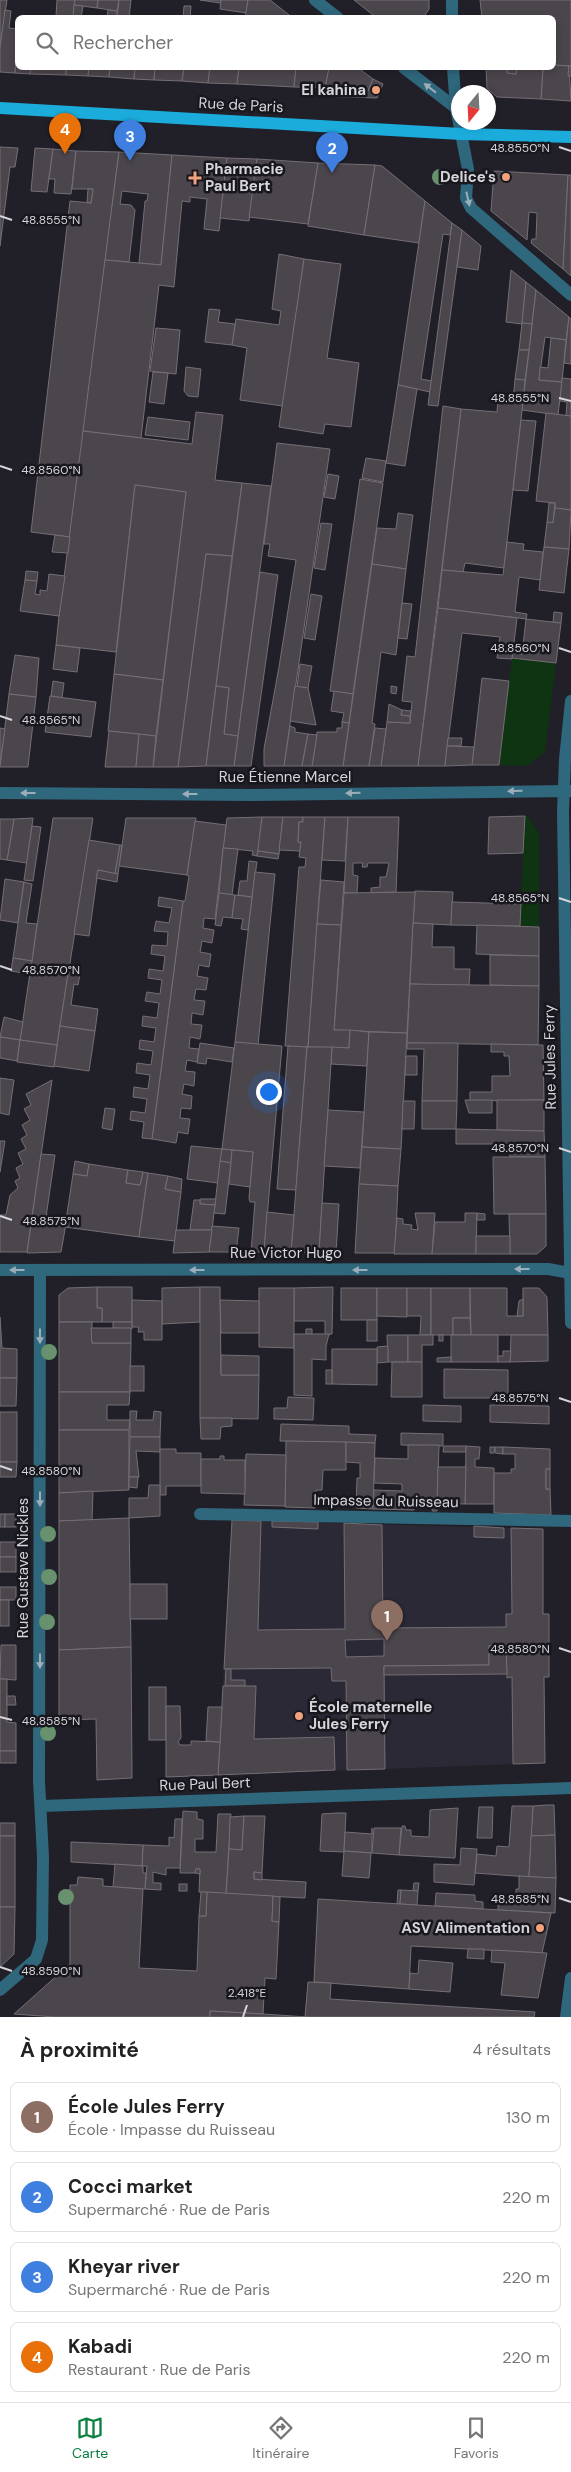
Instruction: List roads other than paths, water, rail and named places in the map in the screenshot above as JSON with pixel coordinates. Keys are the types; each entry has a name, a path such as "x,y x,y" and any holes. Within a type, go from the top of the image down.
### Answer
{"main road":[{"name":"Rue de Paris","path":"0,108 461,134 571,137"}],"street":[{"path":"315,0 334,15"},
{"path":"452,0 452,15"},
{"path":"407,70 451,104"},
{"path":"453,70 454,85"},
{"path":"460,130 468,169 466,198 471,208 571,295"},
{"path":"567,791 565,759 571,701"},
{"name":"Rue Étienne Marcel","path":"0,792 252,795 567,791"},
{"name":"Rue Jules Ferry","path":"567,791 571,1323"},
{"name":"Rue Victor Hugo","path":"0,1270 548,1269 570,1272"},
{"name":"Rue Gustave Nickles","path":"40,1270 41,1806"},
{"name":"Impasse du Ruisseau","path":"200,1514 571,1521"},
{"name":"Rue Paul Bert","path":"41,1806 571,1788"},
{"path":"0,1990 36,1959 42,1940 43,1857 41,1806"},
{"path":"566,2017 571,1978"}],"place":[{"name":"El kahina","path":"376,90"},
{"name":"Kabadi","path":"65,154"},
{"name":"Kheyar river","path":"130,161"},
{"name":"Cocci market","path":"332,173"},
{"name":"Delice's","path":"506,177"},
{"name":"Pharmacie Paul Bert","path":"195,178"},
{"name":"École Jules Ferry","path":"387,1641"},
{"name":"École maternelle Jules Ferry","path":"299,1716"},
{"name":"ASV Alimentation","path":"540,1928"}]}
